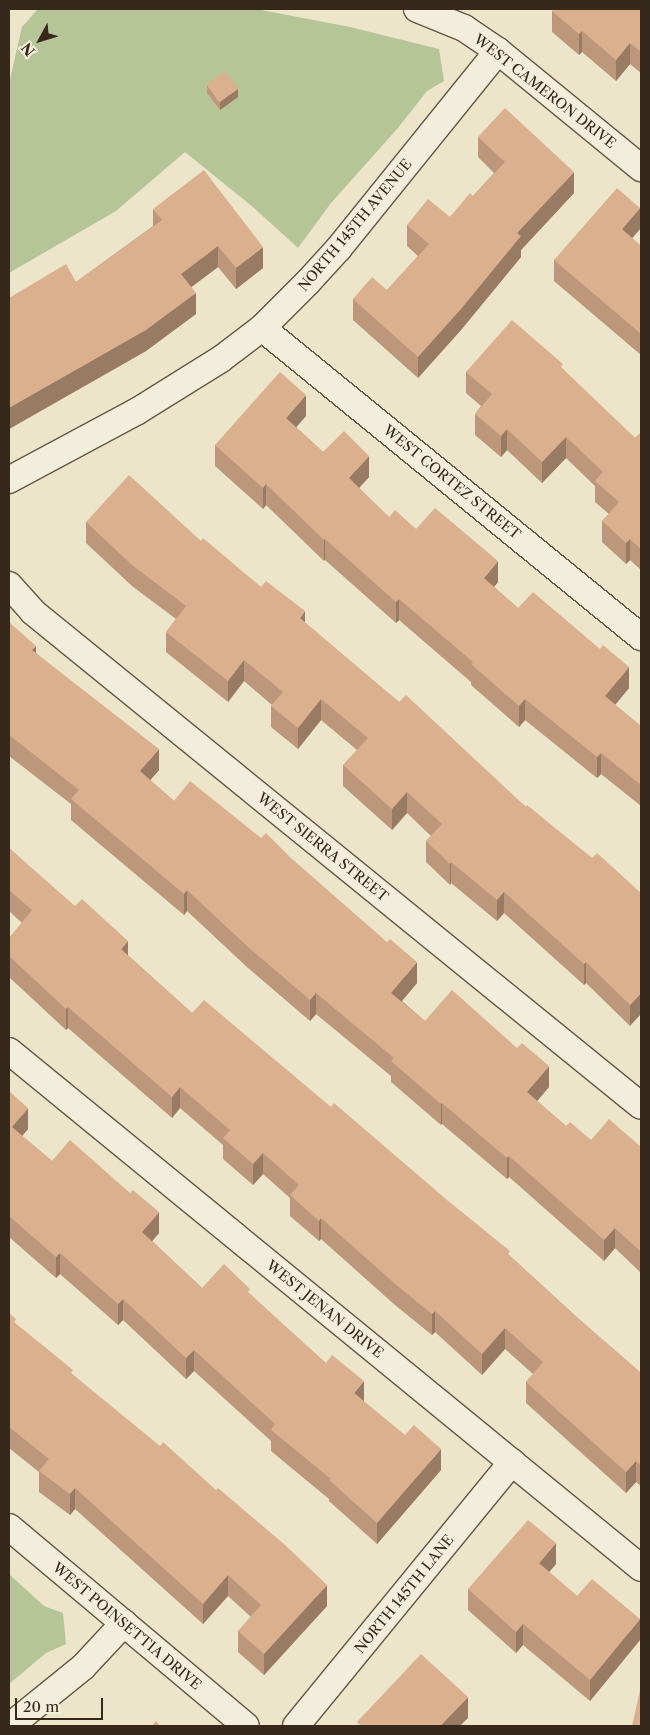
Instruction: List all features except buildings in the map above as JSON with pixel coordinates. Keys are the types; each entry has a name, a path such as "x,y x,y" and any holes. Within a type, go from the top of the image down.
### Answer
{"street":[{"name":"WEST CAMERON DRIVE","path":"417,9 464,28 498,51 641,168"},
{"name":"NORTH 145TH AVENUE","path":"9,480 136,412 221,359 262,328 339,248 498,51"},
{"name":"WEST CORTEZ STREET","path":"262,328 641,637"},
{"name":"WEST SIERRA STREET","path":"9,585 33,612 641,1106"},
{"name":"WEST JENAN DRIVE","path":"9,1051 641,1568"},
{"name":"NORTH 145TH LANE","path":"296,1726 512,1462"},
{"name":"WEST POINSETTIA DRIVE","path":"9,1527 246,1726"},
{"path":"10,1726 83,1667 124,1623"}],"green space":[{"path":"38,9 256,9 350,27 439,49 444,81 427,91 398,128 331,203 298,248 253,207 185,152 116,211 9,273 9,84 22,27"},
{"path":"9,1574 44,1606 63,1613 66,1644 46,1653 9,1684"}]}
